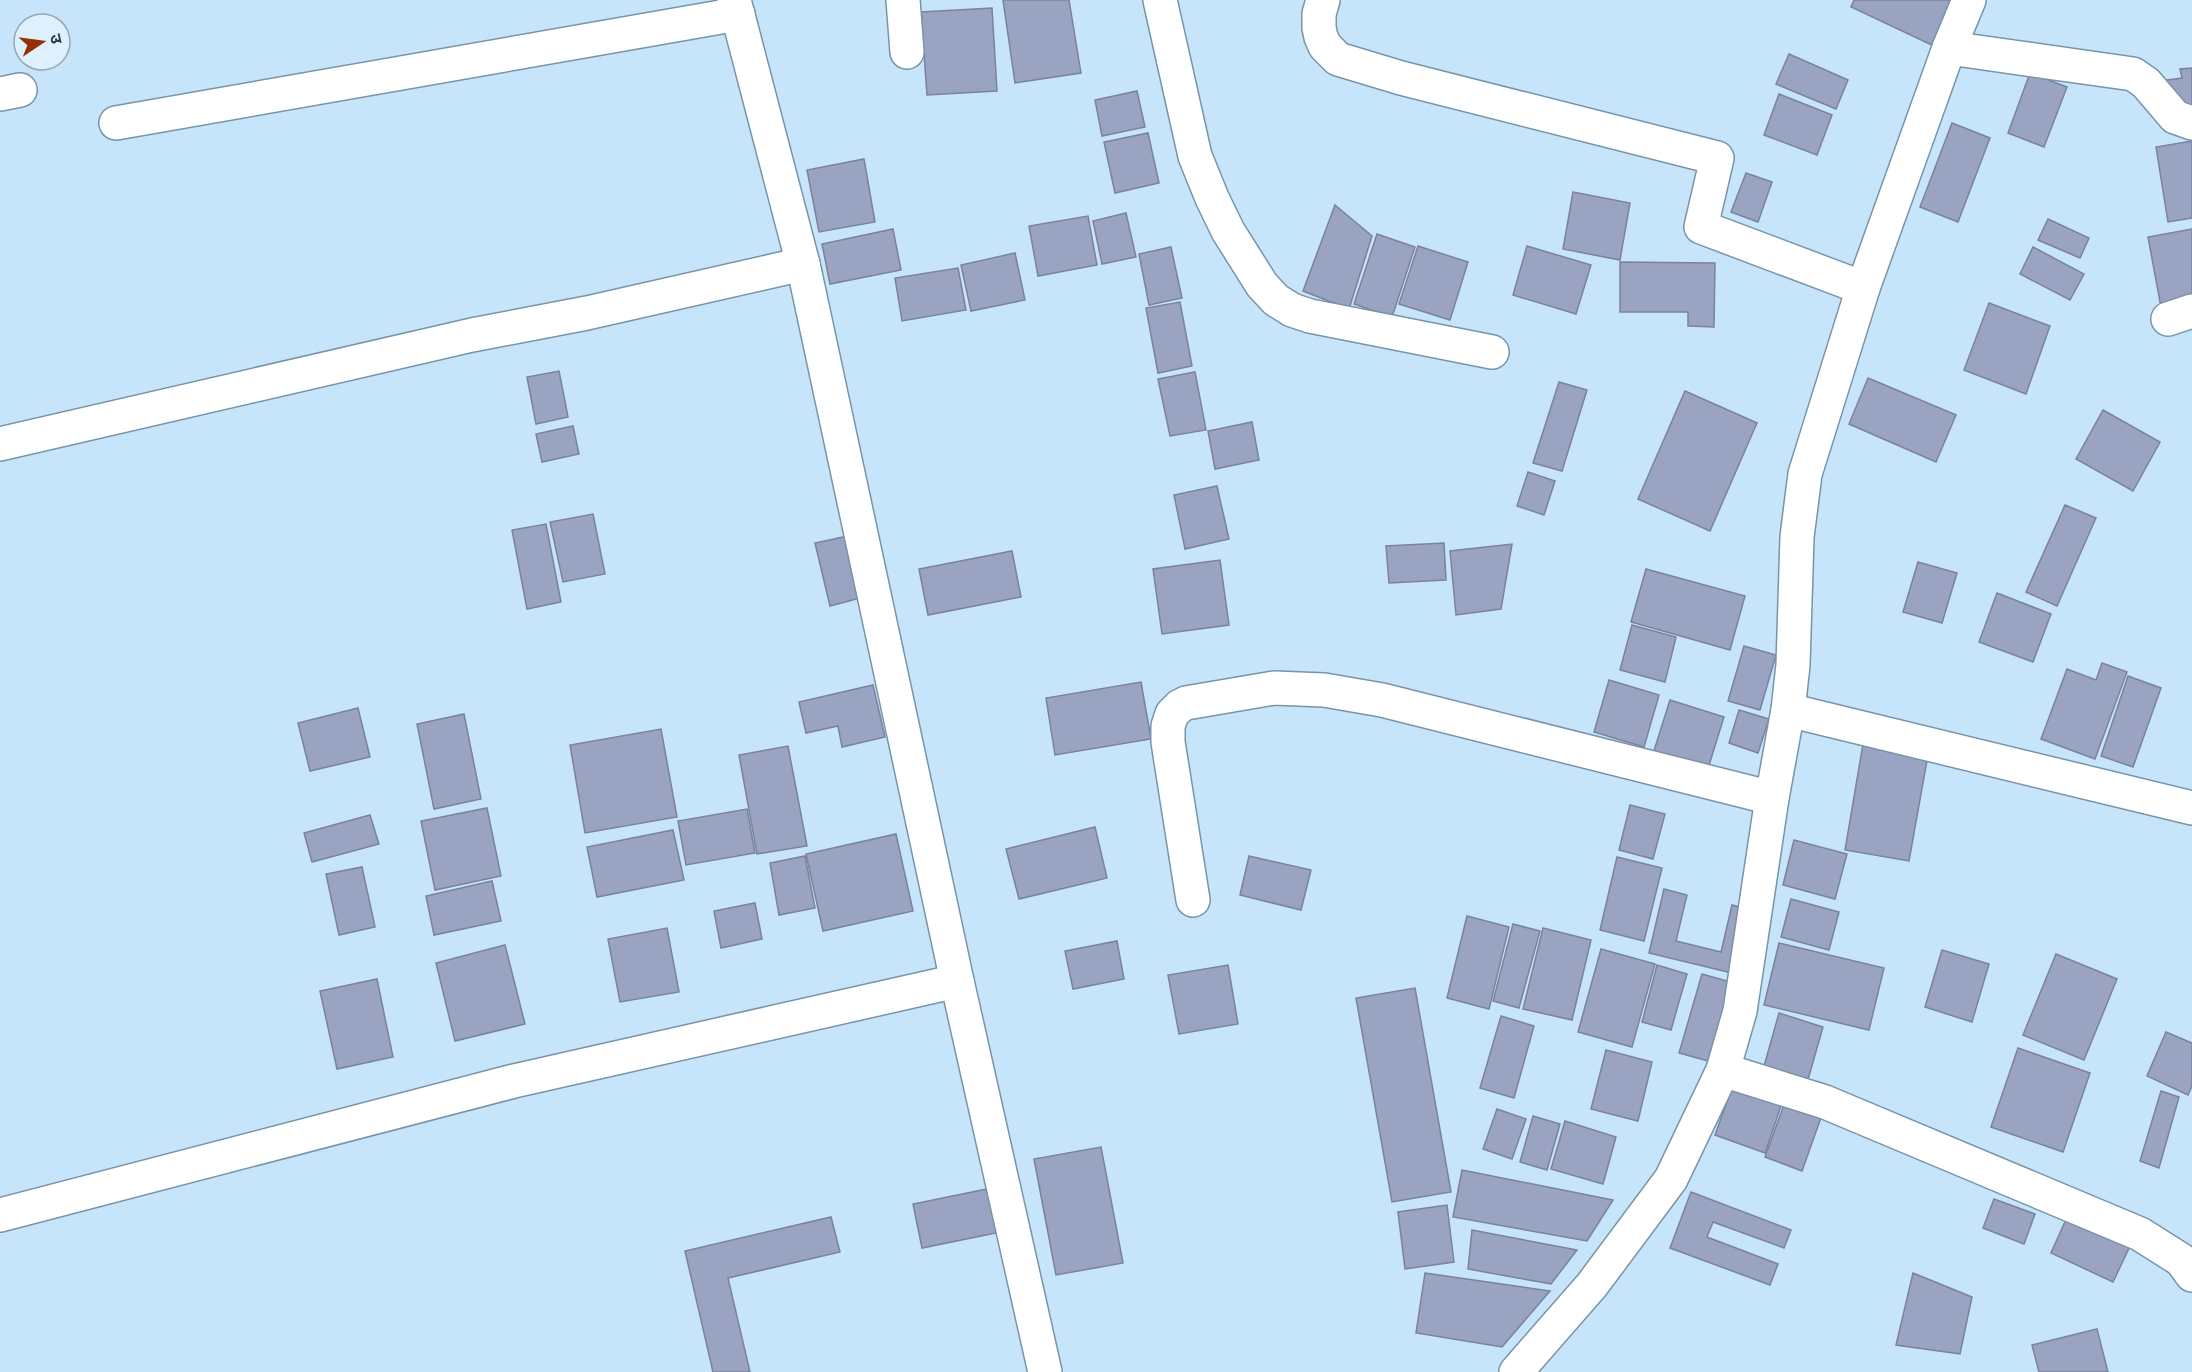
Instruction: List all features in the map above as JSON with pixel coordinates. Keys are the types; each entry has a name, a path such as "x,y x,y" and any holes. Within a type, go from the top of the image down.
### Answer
{"street":[{"path":"903,0 907,52"},
{"path":"1160,0 1195,156 1228,231 1262,285 1276,300 1292,310 1310,316 1492,352"},
{"path":"1323,0 1319,14 1321,38 1325,46 1338,59 1401,78 1717,158 1701,226 1863,288"},
{"path":"1516,1372 1592,1285 1671,1179 1723,1071 1740,1011 1772,798 1788,710 1793,665 1797,537 1805,474 1863,288 1949,48 1969,0"},
{"path":"116,123 736,7 803,264 957,981 1045,1372"},
{"path":"1949,48 2133,74 2146,83 2175,117 2192,123"},
{"path":"0,444 472,335 588,313 803,264"},
{"path":"1194,900 1167,726 1172,714 1180,706 1215,698 1274,688 1336,692 1382,700 1772,798"},
{"path":"1788,710 2192,808"},
{"path":"0,1214 514,1081 957,981"},
{"path":"1723,1071 1825,1102 2140,1234 2181,1260 2192,1275"}],"building":[{"path":"1003,0 1069,0 1081,73 1015,83"},
{"path":"1854,0 1958,0 1936,47 1851,7"},
{"path":"992,8 997,91 927,95 921,12"},
{"path":"1789,54 1848,80 1836,109 1776,84"},
{"path":"2192,68 2192,116 2159,81 2182,78 2180,69"},
{"path":"2030,73 2067,87 2044,147 2008,133"},
{"path":"1137,91 1145,127 1102,136 1095,100"},
{"path":"1779,94 1832,115 1817,155 1764,135"},
{"path":"1952,123 1990,138 1958,222 1920,207"},
{"path":"1148,133 1159,183 1115,193 1104,142"},
{"path":"2192,141 2192,218 2168,222 2156,147"},
{"path":"864,159 875,222 819,232 807,170"},
{"path":"1746,173 1772,182 1758,222 1731,212"},
{"path":"1573,192 1630,203 1620,260 1563,249"},
{"path":"1335,205 1372,236 1349,309 1303,291"},
{"path":"1126,213 1136,257 1102,264 1093,221"},
{"path":"1088,216 1097,265 1038,276 1029,226"},
{"path":"2048,219 2089,238 2080,258 2038,240"},
{"path":"893,229 901,270 830,284 822,244"},
{"path":"2192,229 2192,301 2161,307 2148,237"},
{"path":"1377,234 1415,247 1392,317 1354,304"},
{"path":"1418,246 1468,262 1450,320 1399,304"},
{"path":"1527,246 1591,265 1576,314 1513,295"},
{"path":"1171,247 1182,298 1149,305 1139,254"},
{"path":"2033,247 2084,274 2070,300 2020,274"},
{"path":"1015,253 1025,300 971,311 961,265"},
{"path":"1620,262 1715,263 1714,327 1688,326 1688,312 1620,312"},
{"path":"958,268 966,310 902,321 895,278"},
{"path":"1180,302 1192,366 1158,373 1146,308"},
{"path":"1989,303 2050,326 2026,394 1964,370"},
{"path":"559,371 568,417 536,424 527,377"},
{"path":"1195,372 1206,430 1170,436 1158,379"},
{"path":"1868,378 1956,415 1936,462 1849,424"},
{"path":"1559,382 1587,390 1562,471 1533,463"},
{"path":"1685,391 1757,423 1710,531 1638,499"},
{"path":"2103,410 2160,442 2133,491 2076,459"},
{"path":"1252,422 1259,460 1215,469 1208,431"},
{"path":"573,426 579,454 542,462 536,434"},
{"path":"1528,472 1555,481 1544,515 1517,506"},
{"path":"1217,486 1229,539 1185,549 1174,495"},
{"path":"2065,505 2096,518 2057,606 2026,592"},
{"path":"593,514 605,574 563,582 550,522"},
{"path":"546,524 561,602 527,609 512,530"},
{"path":"848,536 864,597 830,606 815,543"},
{"path":"1444,543 1446,580 1389,583 1386,546"},
{"path":"1512,544 1501,609 1456,615 1450,551"},
{"path":"1012,551 1021,597 928,615 919,569"},
{"path":"1220,560 1229,625 1162,634 1153,569"},
{"path":"1918,562 1957,573 1942,623 1903,612"},
{"path":"1646,569 1745,596 1730,650 1631,622"},
{"path":"1997,593 2051,614 2033,662 1979,642"},
{"path":"1632,625 1676,637 1665,682 1620,670"},
{"path":"1744,646 1776,655 1760,710 1728,701"},
{"path":"2102,663 2127,672 2095,759 2041,739 2067,669 2096,680"},
{"path":"2128,676 2161,688 2133,767 2101,756"},
{"path":"1609,680 1659,695 1644,747 1594,732"},
{"path":"1141,682 1151,739 1055,755 1046,698"},
{"path":"873,685 885,737 842,747 838,726 806,733 799,702"},
{"path":"1670,700 1724,717 1706,775 1652,757"},
{"path":"358,708 370,757 310,771 298,723"},
{"path":"1739,710 1769,719 1758,753 1729,743"},
{"path":"464,714 481,799 434,809 417,724"},
{"path":"661,729 677,817 585,833 570,745"},
{"path":"1863,744 1928,755 1909,861 1845,850"},
{"path":"788,746 807,846 757,854 739,755"},
{"path":"1630,805 1665,814 1653,859 1619,850"},
{"path":"487,808 501,876 435,890 421,821"},
{"path":"747,809 755,853 686,865 678,821"},
{"path":"370,815 379,844 312,862 304,833"},
{"path":"1095,827 1107,878 1019,899 1006,849"},
{"path":"673,830 684,880 597,897 587,847"},
{"path":"896,834 913,911 823,931 806,854"},
{"path":"1794,840 1847,854 1835,899 1783,885"},
{"path":"805,856 815,908 779,915 770,863"},
{"path":"1249,856 1311,870 1301,910 1240,895"},
{"path":"1617,857 1662,868 1644,941 1600,930"},
{"path":"362,867 375,927 339,935 326,874"},
{"path":"492,881 501,921 434,935 426,896"},
{"path":"1664,889 1687,895 1676,941 1721,952 1732,905 1748,909 1732,973 1649,953"},
{"path":"1791,899 1839,912 1829,950 1781,937"},
{"path":"755,903 762,939 721,948 714,911"},
{"path":"1467,916 1509,927 1489,1009 1447,998"},
{"path":"1513,924 1540,931 1519,1008 1493,1001"},
{"path":"667,928 679,992 620,1002 608,939"},
{"path":"1543,928 1591,940 1572,1020 1523,1009"},
{"path":"1117,941 1124,979 1073,989 1065,951"},
{"path":"1779,943 1884,968 1869,1030 1764,1005"},
{"path":"505,945 525,1024 455,1041 436,963"},
{"path":"1601,949 1655,964 1632,1047 1578,1032"},
{"path":"1942,950 1989,964 1972,1022 1925,1007"},
{"path":"2056,954 2117,979 2084,1060 2023,1035"},
{"path":"1228,965 1238,1024 1179,1034 1168,975"},
{"path":"1657,965 1687,974 1671,1030 1642,1022"},
{"path":"1702,974 1741,985 1719,1064 1679,1053"},
{"path":"377,979 393,1057 337,1069 320,991"},
{"path":"1415,988 1451,1192 1392,1202 1356,998"},
{"path":"1779,1013 1823,1027 1805,1090 1761,1077"},
{"path":"1501,1016 1534,1026 1514,1098 1480,1088"},
{"path":"2166,1032 2192,1043 2192,1086 2188,1095 2147,1076"},
{"path":"2018,1048 2090,1073 2063,1152 1991,1127"},
{"path":"1606,1050 1652,1062 1638,1121 1591,1109"},
{"path":"1735,1079 1784,1097 1765,1153 1715,1135"},
{"path":"2161,1091 2179,1097 2159,1168 2140,1161"},
{"path":"1786,1099 1823,1112 1802,1171 1765,1157"},
{"path":"1497,1109 1526,1119 1512,1159 1483,1149"},
{"path":"1533,1116 1560,1124 1547,1170 1520,1162"},
{"path":"1565,1121 1616,1137 1603,1184 1551,1169"},
{"path":"1101,1147 1123,1263 1056,1275 1034,1159"},
{"path":"1462,1170 1613,1200 1587,1241 1453,1217"},
{"path":"992,1188 1001,1232 922,1248 913,1204"},
{"path":"1691,1192 1791,1230 1784,1248 1713,1222 1707,1237 1778,1264 1770,1285 1670,1248"},
{"path":"1994,1199 2035,1214 2024,1244 1983,1228"},
{"path":"1447,1205 1454,1262 1405,1269 1398,1212"},
{"path":"2068,1215 2131,1244 2113,1282 2051,1253"},
{"path":"831,1217 840,1252 728,1278 750,1372 713,1372 685,1251"},
{"path":"1472,1230 1577,1250 1551,1284 1468,1269"},
{"path":"1425,1273 1550,1291 1502,1347 1416,1333"},
{"path":"1913,1273 1972,1297 1960,1354 1896,1345"},
{"path":"2097,1329 2108,1372 2039,1372 2032,1345"}]}
